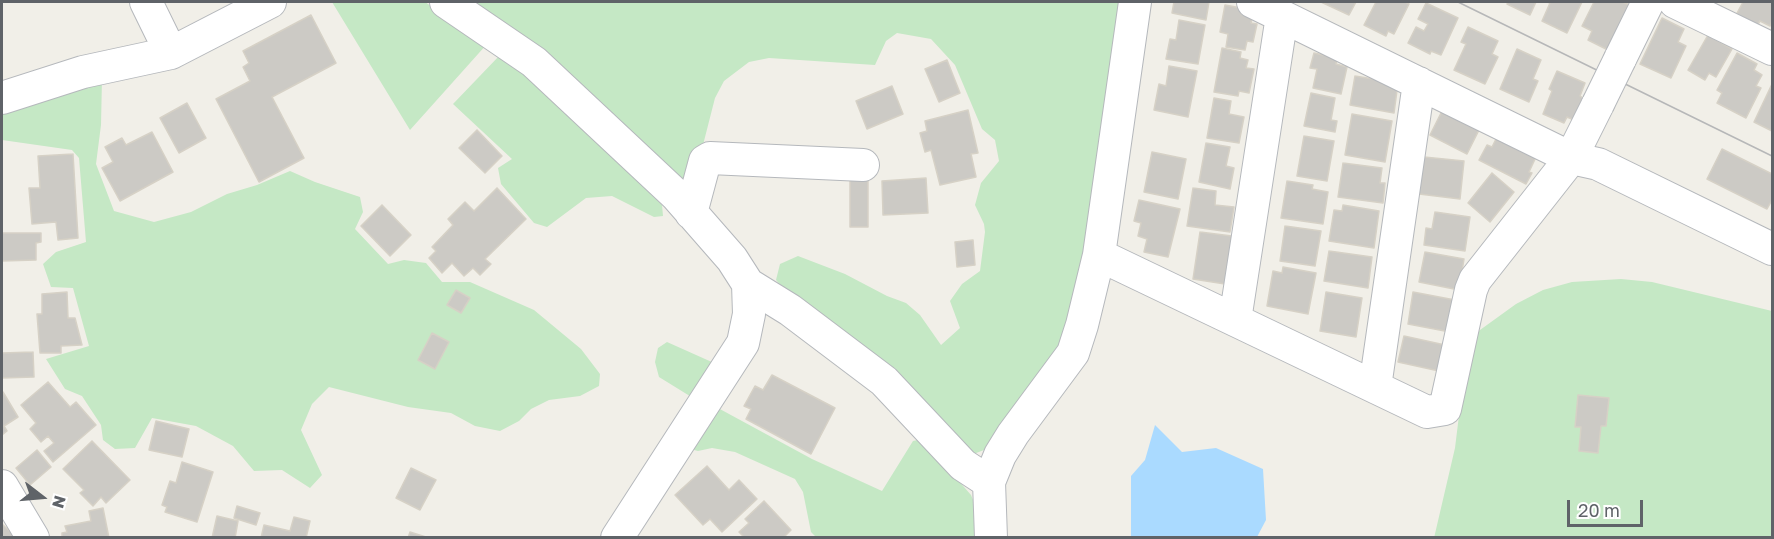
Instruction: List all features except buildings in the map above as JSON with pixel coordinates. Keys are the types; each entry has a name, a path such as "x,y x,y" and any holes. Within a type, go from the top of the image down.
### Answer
{"street":[{"path":"146,2 171,53"},
{"path":"2,98 83,72 171,53 270,2"},
{"path":"446,2 534,62 676,195 732,259 748,284 790,310 884,381 963,465 989,482"},
{"path":"991,537 989,482 1000,455 1073,353 1082,325 1099,255 1135,2"},
{"path":"1253,2 1571,158 1598,164 1773,249"},
{"path":"1099,255 1427,412 1445,409 1470,290 1475,280 1571,158 1648,2"},
{"path":"1675,2 1773,50"},
{"path":"1235,320 1282,16"},
{"path":"1375,387 1419,83"},
{"path":"691,213 705,161 710,158 863,165"},
{"path":"617,537 742,343 749,314 748,284"},
{"path":"2,486 33,537"}],"green space":[{"path":"332,2 425,2 487,44 410,130"},
{"path":"468,2 1126,2 1088,254 1064,347 1001,432 984,450 971,455 799,307 776,280 780,264 798,256 845,274 887,296 906,303 920,315 941,345 960,328 950,301 962,284 980,271 985,232 984,224 975,205 981,183 999,161 995,140 982,129 955,65 931,39 897,33 886,41 875,65 769,58 749,62 724,81 715,98 692,188"},
{"path":"500,55 531,78 662,205 663,216 654,217 612,196 586,198 547,227 534,223 501,184 498,168 512,159 453,104"},
{"path":"102,78 101,125 96,164 114,211 154,222 191,212 227,194 257,185 290,171 360,197 363,212 355,229 388,264 404,260 426,263 442,282 470,282 534,310 581,349 600,374 599,386 580,396 549,400 531,409 519,421 500,431 475,426 451,413 408,407 329,387 312,404 301,430 322,475 310,488 282,470 254,471 233,446 196,426 152,418 135,448 115,449 103,440 101,425 82,396 65,389 46,359 89,346 73,288 51,287 43,264 56,252 86,242 79,158 72,150 2,140 2,112"},
{"path":"1621,279 1652,282 1772,311 1772,537 1434,538 1455,448 1468,342 1480,330 1516,304 1543,290 1572,282"},
{"path":"667,342 714,363 693,398 659,377 655,362 658,348"},
{"path":"718,408 812,459 882,491 913,441 922,439 971,495 980,517 980,537 816,537 811,532 803,492 795,479 735,452 712,448 698,451 690,449"}],"water":[{"path":"1155,425 1182,452 1216,448 1263,469 1266,520 1257,537 1131,537 1131,476 1145,460"}],"tram line":[{"path":"1458,2 1772,156"}]}
